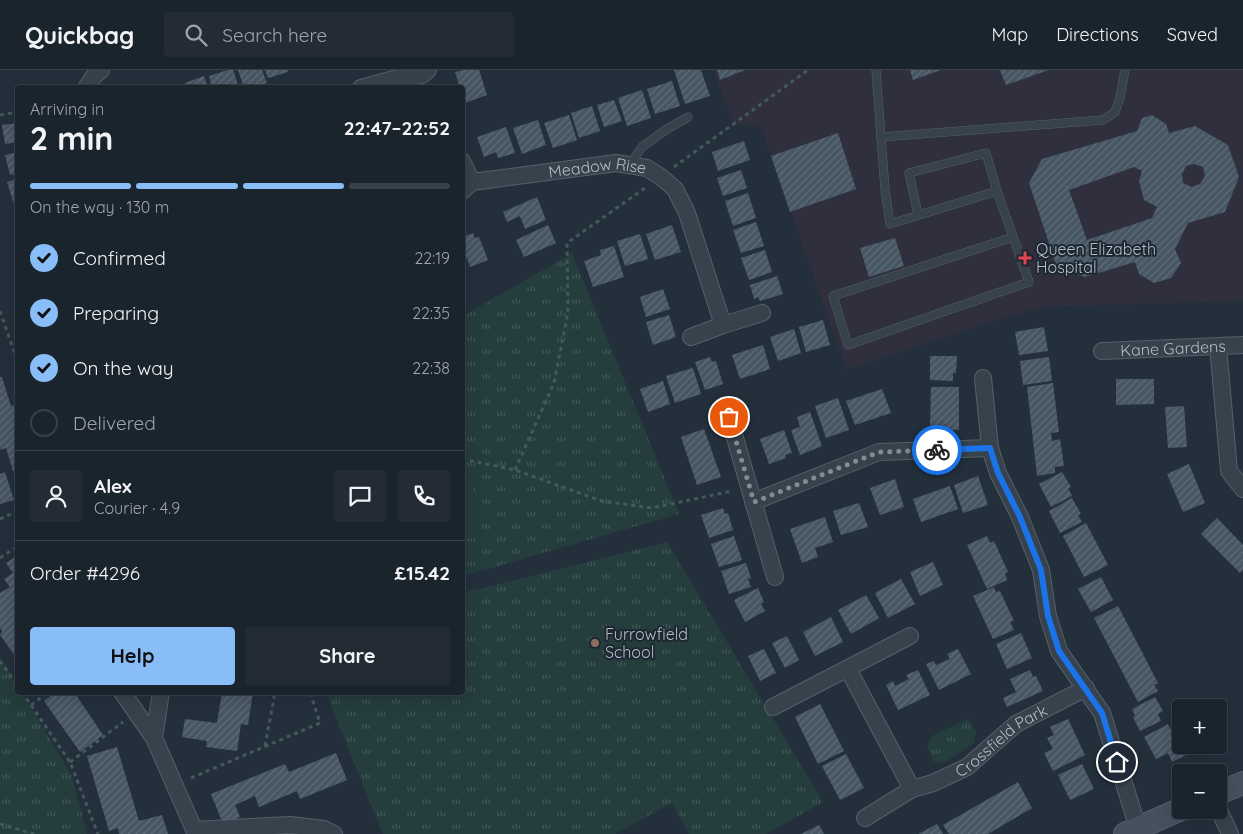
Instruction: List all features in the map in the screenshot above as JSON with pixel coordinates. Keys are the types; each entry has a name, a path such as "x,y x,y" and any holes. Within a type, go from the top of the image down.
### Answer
{"street":[{"path":"88,85 101,70"},
{"path":"372,85 397,78 426,77"},
{"name":"Meadow Rise","path":"467,187 616,163 647,168 661,176 675,189 687,213 723,325"},
{"path":"692,337 762,313"},
{"name":"Kane Gardens","path":"1102,351 1243,345"},
{"path":"1218,346 1229,472 1243,489"},
{"path":"983,378 990,448 998,473 1020,517 1041,570 1048,616 1059,651 1102,713 1131,831 1172,814"},
{"path":"729,417 775,578"},
{"path":"751,494 879,452 990,448"},
{"path":"773,707 910,636"},
{"path":"848,669 912,790"},
{"name":"Crossfield Park","path":"865,818 912,790 933,783 967,767 1016,724 1086,688"},
{"path":"124,695 154,738 195,832 290,825 324,829 334,834"},
{"path":"154,738 161,695"},
{"path":"1227,790 1243,783"},
{"path":"1223,819 1230,834"}],"lane":[{"path":"876,70 885,189 890,224 997,191"},
{"path":"881,137 1103,120 1115,112 1120,98 1124,70"},
{"path":"630,164 642,147 688,117"},
{"path":"918,215 909,173 986,153 997,191 1030,282 848,344 833,296 1013,237"}],"path":[{"path":"516,470 554,383 568,312 567,244 808,70"},
{"path":"0,115 15,112"},
{"path":"0,311 15,355"},
{"path":"465,460 516,470 602,501 652,508 751,494"},
{"path":"0,519 15,513"},
{"path":"0,558 15,548"},
{"path":"0,661 15,682"},
{"path":"24,695 70,762 98,834"},
{"path":"31,705 45,695"},
{"path":"265,746 274,695"},
{"path":"174,786 320,723 311,695"},
{"path":"70,762 136,713"},
{"path":"0,824 34,834"}],"shaded area":[{"name":"Queen Elizabeth Hospital","path":"713,70 1243,70 1243,301 1040,307 846,369 761,127 734,124"}],"green space":[{"path":"572,253 679,514 465,575 465,315"},
{"path":"465,464 466,464 484,535 465,540"},
{"name":"Furrowfield School","path":"667,542 823,802 766,834 689,834 672,803 615,834 383,834 327,695 465,695 465,592"},
{"path":"0,656 15,682 15,695 23,695 72,776 87,834 0,834"},
{"path":"968,719 976,731 974,743 944,763 933,761 927,746 932,736"}],"building":[{"path":"233,70 238,85 211,85 209,76"},
{"path":"238,70 262,70 267,83 243,85"},
{"path":"265,70 288,70 288,72 268,78"},
{"path":"479,70 487,95 465,103 465,85 459,85 455,72"},
{"path":"674,70 701,70 710,96 685,104"},
{"path":"717,70 745,70 720,80"},
{"path":"910,70 941,70 913,80"},
{"path":"1000,70 1049,70 1006,85"},
{"path":"204,76 207,85 185,85 185,83"},
{"path":"672,81 680,106 655,114 647,89"},
{"path":"642,90 651,118 627,126 618,98"},
{"path":"614,100 622,121 604,127 597,105"},
{"path":"592,106 600,131 579,138 571,113"},
{"path":"569,115 577,140 553,148 544,123"},
{"path":"1152,115 1166,124 1169,133 1195,126 1228,145 1239,177 1225,212 1188,223 1175,249 1181,263 1171,278 1154,283 1139,274 1135,262 1085,277 1057,267 1029,183 1042,159 1137,131 1142,118","holes":["1194,164 1203,167 1205,176 1200,184 1192,187 1183,183 1182,174 1186,166","1134,167 1142,171 1139,181 1144,200 1157,207 1152,218 1087,240 1069,190"]},
{"path":"538,120 546,145 522,154 513,128"},
{"path":"15,123 15,142 5,144 2,125"},
{"path":"506,127 515,153 498,158 496,152 484,157 477,137"},
{"path":"838,133 856,189 790,212 771,156"},
{"path":"744,141 750,160 718,171 712,152"},
{"path":"15,153 15,174 10,175 5,155"},
{"path":"741,170 747,188 723,196 717,178"},
{"path":"15,179 15,208 7,182"},
{"path":"748,193 756,218 733,226 725,201"},
{"path":"537,197 546,220 525,229 520,216 507,222 503,212"},
{"path":"756,222 764,246 741,253 733,230"},
{"path":"548,225 556,243 524,257 516,240"},
{"path":"672,225 681,252 655,260 646,234"},
{"path":"473,233 475,238 479,237 488,260 470,267 465,253 465,236"},
{"path":"640,234 648,259 625,266 617,241"},
{"path":"895,238 904,266 869,277 860,248"},
{"path":"614,246 624,277 593,287 584,261 601,255 600,250"},
{"path":"765,250 772,272 749,280 741,258"},
{"path":"777,276 783,294 760,301 758,297 754,299 750,285"},
{"path":"663,289 670,309 646,317 640,297"},
{"path":"669,315 676,337 653,345 646,322"},
{"path":"823,320 830,345 806,352 799,327"},
{"path":"1044,327 1048,351 1019,355 1015,332"},
{"path":"794,329 801,353 778,361 770,337"},
{"path":"763,345 770,369 740,379 732,355"},
{"path":"930,356 957,356 956,373 953,373 953,381 930,380"},
{"path":"710,357 712,362 716,361 723,384 705,390 695,362"},
{"path":"1049,357 1052,381 1023,385 1020,361"},
{"path":"693,368 701,394 675,403 666,376"},
{"path":"0,377 2,377 11,406 15,405 15,471 13,471 6,448 1,450"},
{"path":"1116,379 1154,379 1154,404 1116,405"},
{"path":"663,381 670,404 648,412 640,389"},
{"path":"1053,383 1059,432 1051,433 1052,441 1060,439 1064,466 1055,467 1055,473 1037,476 1027,387"},
{"path":"931,387 959,387 959,430 930,429"},
{"path":"882,389 891,413 855,425 846,401"},
{"path":"838,398 849,430 826,438 815,406"},
{"path":"1184,406 1187,447 1168,448 1165,407"},
{"path":"810,412 822,446 800,455 791,430 800,427 797,417"},
{"path":"704,429 721,477 697,485 681,437"},
{"path":"784,430 792,453 785,455 786,458 769,464 760,439"},
{"path":"1189,464 1205,503 1183,512 1167,474"},
{"path":"5,472 14,500 0,504 0,474"},
{"path":"1062,472 1071,487 1068,488 1072,496 1051,507 1039,484"},
{"path":"978,476 988,505 963,513 954,485"},
{"path":"895,479 904,507 880,515 870,488"},
{"path":"950,486 958,509 921,522 913,499"},
{"path":"1072,498 1081,514 1078,515 1082,522 1060,533 1049,511"},
{"path":"859,503 868,527 841,535 833,511"},
{"path":"723,508 725,514 728,513 733,530 709,538 701,515"},
{"path":"825,517 833,542 815,548 818,557 802,563 790,529"},
{"path":"1217,518 1243,545 1243,570 1240,573 1201,534"},
{"path":"1086,523 1108,565 1084,577 1063,536"},
{"path":"734,536 742,560 719,567 711,544"},
{"path":"987,536 990,543 994,541 1008,572 1005,573 1007,580 987,589 967,545"},
{"path":"15,557 15,656 0,635 2,631 0,628 0,593 10,587 4,579 13,573 6,563"},
{"path":"933,562 943,585 920,596 910,572"},
{"path":"746,563 751,578 748,579 751,587 729,594 721,571"},
{"path":"1101,577 1113,600 1091,612 1078,589"},
{"path":"901,579 915,604 888,618 875,593"},
{"path":"994,587 996,592 1000,591 1014,621 1010,622 1014,630 993,639 973,596"},
{"path":"758,588 764,602 761,604 765,611 745,622 734,600"},
{"path":"866,595 879,618 851,634 838,610"},
{"path":"1118,606 1158,683 1154,685 1158,691 1138,702 1094,618"},
{"path":"831,617 843,642 815,656 803,632"},
{"path":"1021,633 1032,658 1007,669 996,644"},
{"path":"787,636 799,660 785,668 772,643"},
{"path":"764,649 776,673 760,681 748,656"},
{"path":"958,649 971,674 939,690 926,664 934,661 936,665 950,659 947,654"},
{"path":"918,670 930,695 898,710 886,685 893,681 895,686 909,679 906,675"},
{"path":"1030,670 1033,677 1036,676 1043,691 1007,707 1003,698 1016,692 1010,679"},
{"path":"52,695 76,695 103,735 80,752 44,701"},
{"path":"222,695 253,695 248,725 241,724 237,751 206,747 207,741 182,737 185,719 217,723"},
{"path":"1155,697 1163,711 1158,714 1161,721 1140,731 1133,717 1135,716 1132,709"},
{"path":"820,704 844,751 818,764 795,717"},
{"path":"1068,719 1085,755 1053,771 1044,753 1053,749 1047,738 1054,735 1050,727"},
{"path":"1168,724 1172,733 1172,754 1188,754 1172,762 1168,753 1156,759 1144,737"},
{"path":"117,747 139,821 162,815 168,834 119,834 118,828 109,831 87,756"},
{"path":"336,753 347,780 300,799 297,791 259,807 255,796 235,805 240,817 223,824 211,794 285,764 289,772"},
{"path":"846,754 864,788 840,800 822,766"},
{"path":"1082,764 1094,789 1070,800 1058,775"},
{"path":"1018,782 1032,808 988,834 949,834 943,825"},
{"path":"937,824 943,834 918,834 926,830"},
{"path":"819,825 824,834 801,834"}],"way so far":[{"path":"729,417 754,502 879,452 937,450"}],"place":[{"name":"Queen Elizabeth Hospital","path":"1025,258"},
{"name":"Furrowfield School","path":"595,643"}],"route":[{"path":"937,450 990,448 998,473 1020,517 1041,570 1048,616 1059,651 1102,713 1117,762"}]}
